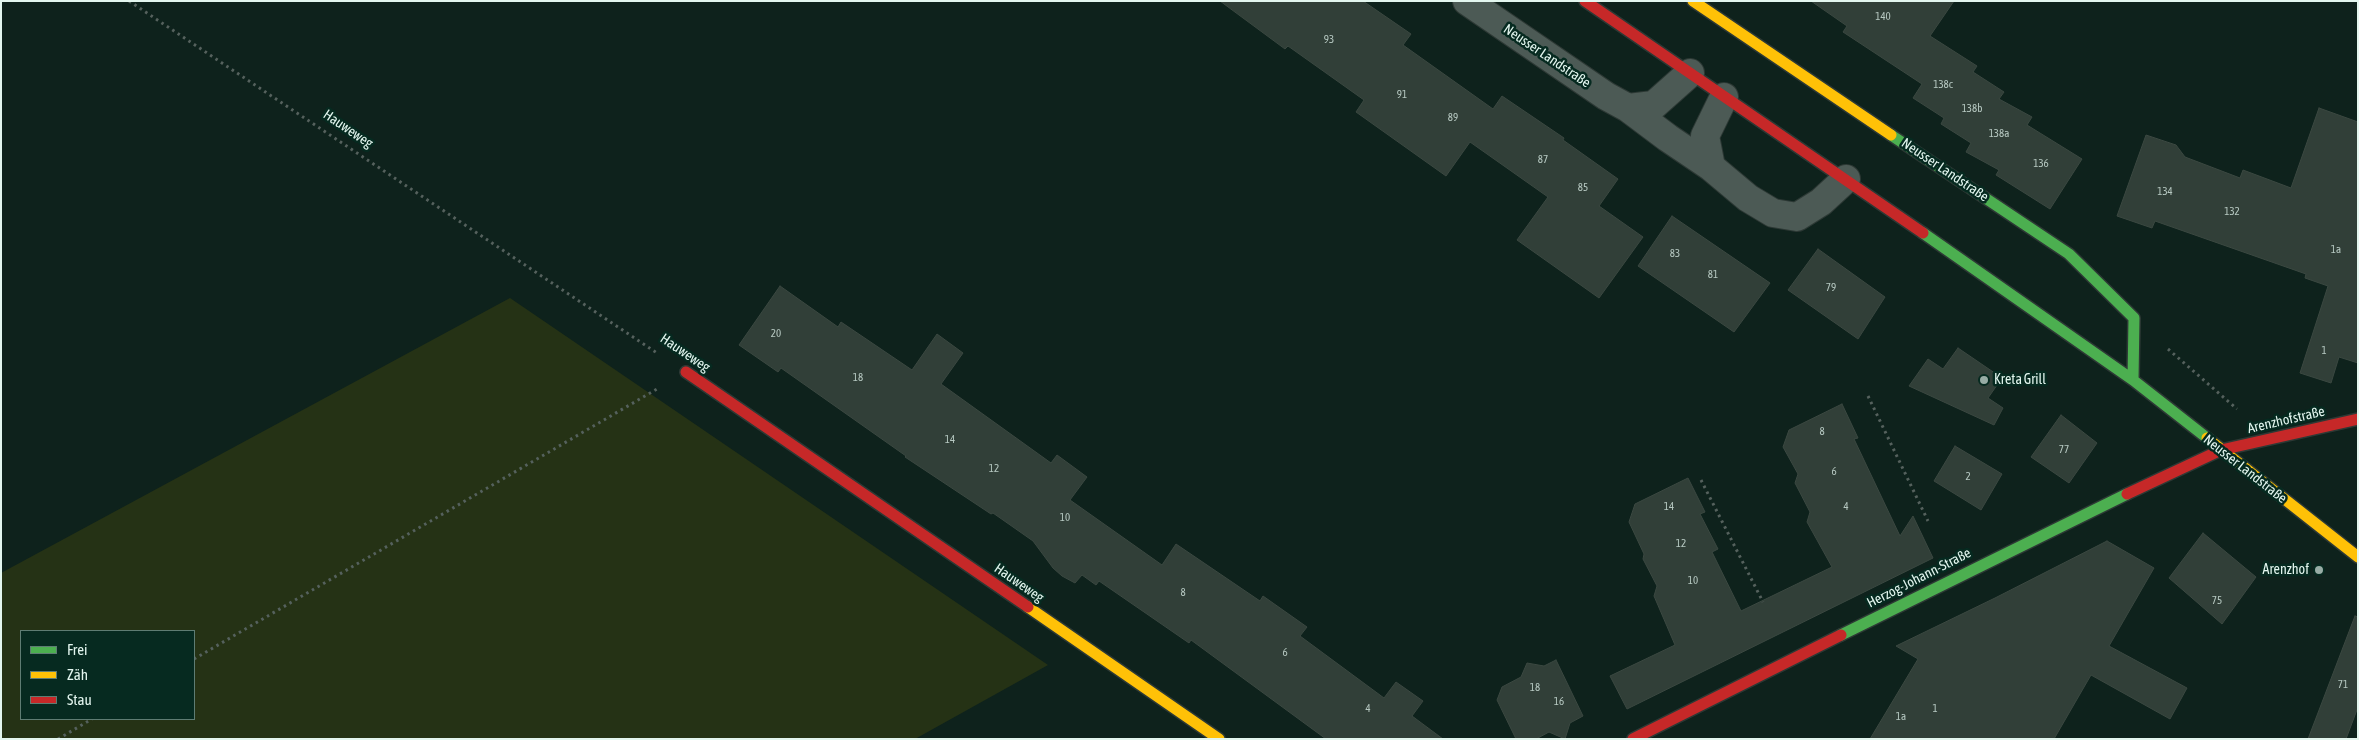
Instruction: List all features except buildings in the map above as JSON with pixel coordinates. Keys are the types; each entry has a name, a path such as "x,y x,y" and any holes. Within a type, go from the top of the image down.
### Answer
{"street":[{"name":"Neusser Landstraße","path":"1467,1 1606,96 1628,108 1711,167 1748,198 1773,213 1797,217 1821,202 1846,179"},
{"name":"Neusser Landstraße","path":"1585,1 1846,179 2133,380 2358,557"},
{"name":"Neusser Landstraße","path":"1693,1 2069,254 2134,318"},
{"path":"1628,108 1654,105 1690,73"},
{"path":"1711,167 1705,136 1724,97"},
{"path":"2133,380 2134,318"},
{"name":"Hauweweg","path":"686,372 1218,739"},
{"name":"Arenzhofstraße","path":"2221,450 2358,419"},
{"name":"Herzog-Johann-Straße","path":"1633,739 2066,522 2221,450"}],"path":[{"name":"Hauweweg","path":"129,1 686,372"},
{"path":"2134,318 2272,438"},
{"path":"195,659 686,372"},
{"path":"1868,396 1928,521"},
{"path":"1701,480 1763,602"},
{"path":"58,739 90,720"}],"green space":[{"path":"510,298 1048,665 915,739 1,739 1,573"}],"traffic: fast":[{"path":"1891,135 2069,254 2134,318 2133,380"},
{"path":"1923,233 2133,380 2207,438"},
{"path":"1841,635 2127,494"}],"traffic: slow":[{"path":"1693,1 1891,135"},
{"path":"2207,438 2358,557"},
{"path":"1028,607 1219,739"}],"traffic: jam":[{"path":"1585,1 1923,233"},
{"path":"686,372 1028,607"},
{"path":"2127,494 2221,450 2358,419"},
{"path":"1633,739 1841,635"}],"place":[{"name":"Kreta Grill","path":"1984,380"},
{"name":"Arenzhof","path":"2319,570"}]}
